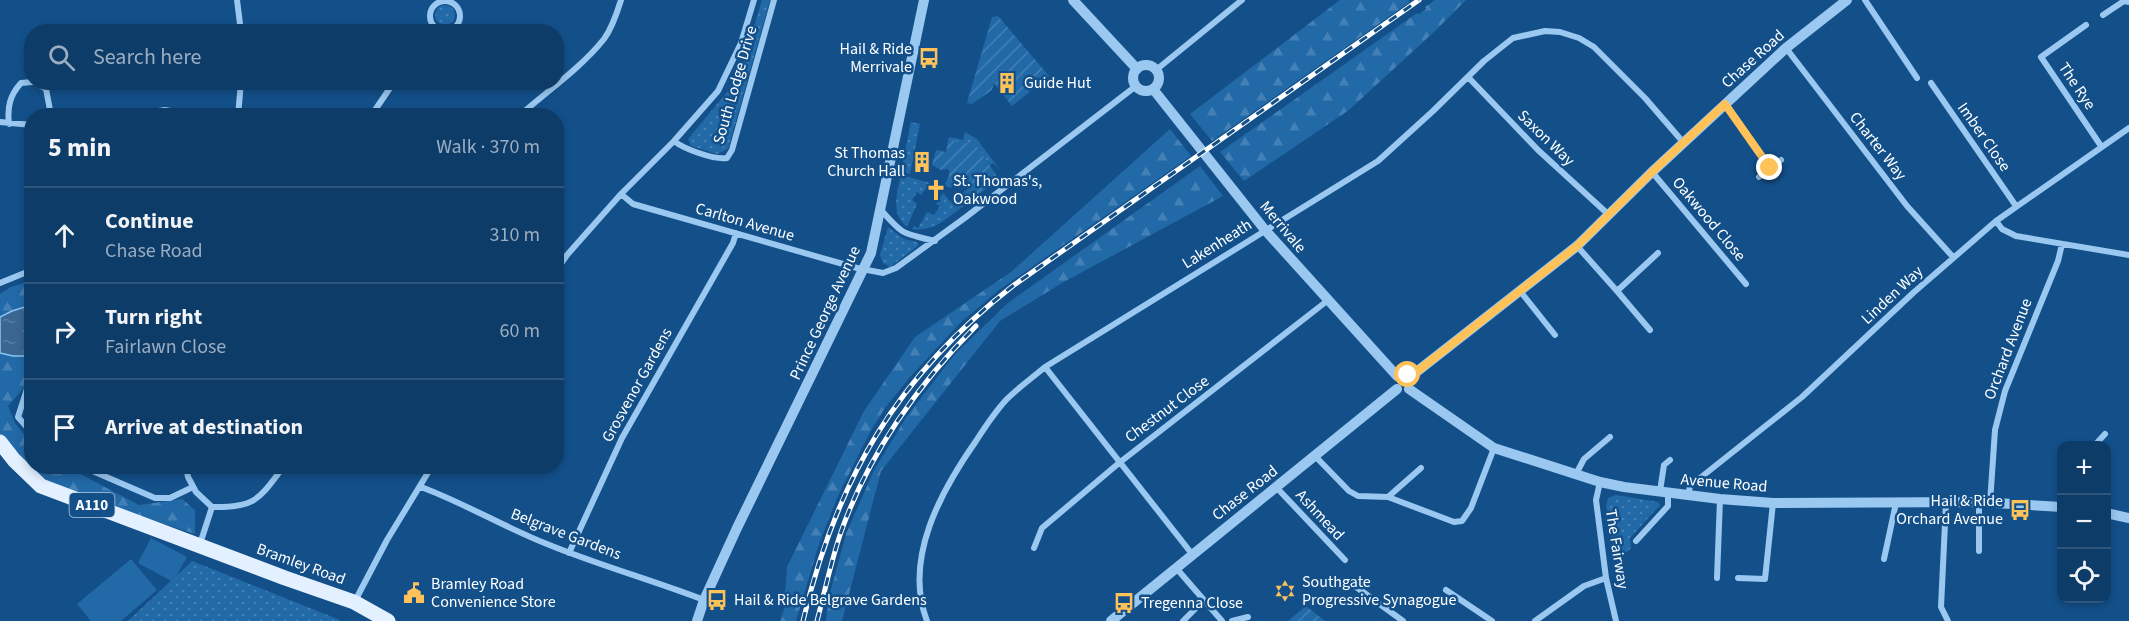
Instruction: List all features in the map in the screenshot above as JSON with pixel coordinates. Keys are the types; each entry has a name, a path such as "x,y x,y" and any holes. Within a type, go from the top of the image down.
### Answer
{"main road":[{"name":"A110","path":"0,442 24,471"},
{"name":"A110","path":"28,474 42,486 200,545"},
{"name":"Bramley Road","path":"200,545 354,602 388,621"}],"street":[{"path":"237,0 240,24"},
{"path":"456,5 462,0"},
{"path":"564,77 605,38 616,17 621,0"},
{"name":"South Lodge Drive","path":"564,259 621,194 674,141 718,91 741,44 754,0"},
{"name":"South Lodge Drive","path":"674,141 681,146 713,157 727,158 732,150 774,0"},
{"name":"Prince George Avenue","path":"697,621 704,600 873,247 924,0"},
{"path":"1073,0 1137,69"},
{"path":"1156,70 1242,0"},
{"name":"Chase Road","path":"1410,377 1577,246 1683,142 1786,48 1847,0"},
{"path":"1865,0 1917,78"},
{"path":"432,24 430,16 433,7 444,1 456,5 460,13 457,24"},
{"path":"2103,15 2124,1 2129,2"},
{"name":"The Rye","path":"2086,25 2041,57 2101,146"},
{"name":"Lakenheath","path":"927,621 918,583 928,530 940,500 959,464 1006,400 1045,367 1377,161 1434,111 1500,47 1513,38 1545,31 1560,32 1579,38 1594,47 1645,98 1683,142"},
{"name":"Charter Way","path":"1786,48 1907,206 1953,257"},
{"path":"1148,65 1156,70 1159,80 1153,89 1145,91 1136,86 1133,77 1137,69 1148,65"},
{"name":"Saxon Way","path":"1468,77 1538,150 1609,215"},
{"path":"9,124 8,113 12,93 24,83"},
{"name":"Imber Close","path":"1931,83 2016,206"},
{"name":"Carlton Avenue","path":"621,194 633,204 883,273 890,271 935,241 1136,86"},
{"name":"Merrivale","path":"1153,89 1265,230 1327,302 1397,376"},
{"path":"46,90 50,108"},
{"path":"239,108 241,90"},
{"path":"376,108 389,90"},
{"path":"528,108 549,90"},
{"path":"1725,104 1770,168"},
{"path":"0,122 24,125"},
{"name":"Linden Way","path":"1688,495 1690,486 1802,397 1953,257 1996,221 2129,128"},
{"path":"1758,177 1781,160"},
{"name":"Oakwood Close","path":"1652,172 1746,284"},
{"path":"881,210 898,230 906,235 935,241"},
{"path":"1996,221 2008,233 2016,236 2129,255"},
{"name":"Grosvenor Gardens","path":"569,553 622,438 733,243 736,233"},
{"name":"Orchard Avenue","path":"1979,551 1984,502 1999,410 2058,261 2062,244"},
{"path":"1577,246 1650,330"},
{"path":"1617,291 1658,253"},
{"path":"0,283 24,273"},
{"path":"1520,291 1556,335"},
{"name":"Chestnut Close","path":"1034,548 1042,528 1119,463 1327,302"},
{"path":"1045,367 1192,554"},
{"path":"1404,374 1410,377 1412,383 1409,389 1403,391 1397,389 1394,382 1397,376 1404,374"},
{"name":"Chase Road","path":"1111,621 1397,389"},
{"name":"Avenue Road","path":"1409,389 1494,448 1600,482 1624,487 1720,499 1773,502 1984,502 2057,507"},
{"path":"24,398 18,417 24,424"},
{"path":"2099,441 2105,434"},
{"path":"1576,474 1584,459 1610,437"},
{"path":"1315,456 1349,491 1358,496 1388,497 1454,522 1462,521 1471,508 1494,448"},
{"name":"The Fairway","path":"1636,540 1668,506 1664,492 1664,465 1670,460"},
{"path":"1388,497 1421,468"},
{"path":"100,474 155,498 170,498 193,487"},
{"path":"187,474 200,497 212,507 242,507 252,503 260,498 278,474"},
{"path":"354,602 387,540 428,474"},
{"name":"The Fairway","path":"1600,482 1596,500 1606,578 1616,621"},
{"name":"Belgrave Gardens","path":"421,488 451,498 521,533 569,553 704,600"},
{"name":"Ashmead","path":"1277,488 1344,560"},
{"path":"1717,578 1720,499"},
{"path":"1738,578 1765,579 1773,502"},
{"path":"1884,559 1896,503"},
{"path":"1946,503 1941,607 1948,621"},
{"path":"200,545 212,507"},
{"path":"2111,514 2129,518"},
{"path":"1177,569 1222,621"},
{"path":"1535,621 1584,586 1606,578"},
{"path":"1352,584 1402,621"},
{"path":"1446,590 1492,621"},
{"path":"1183,621 1204,600"},
{"path":"1232,621 1248,617"}],"green space":[{"path":"762,0 770,0 728,149 717,154 691,146 688,139 728,91 742,65"},
{"path":"1340,0 1408,0 1410,2 1212,141 1190,114"},
{"path":"1435,0 1466,0 1349,110 1244,181 1220,152 1417,13 1419,14"},
{"path":"441,6 449,6 454,11 454,19 449,24 441,24 436,19 436,11"},
{"path":"998,16 1049,76 1012,106 994,83 992,90 972,104 967,103 992,17"},
{"path":"911,122 920,124 910,174 901,171"},
{"path":"1170,129 1191,156 999,290 960,323 885,408 870,432 837,498 818,547 796,621 780,621 784,609 787,567 864,411 915,337 1011,272"},
{"path":"965,132 977,139 1000,170 993,163 990,165 974,143 969,146 948,140 949,137 963,140"},
{"path":"948,140 969,145 974,142 999,179 958,210 952,202 969,188 960,176 955,180 957,183 950,188 944,185 949,176 949,170 941,170 932,165 936,150 946,152"},
{"path":"1200,166 1223,196 1062,283 1000,321 881,471 842,621 826,621 828,600 846,534 874,470 907,416 955,354 1008,303"},
{"path":"901,175 930,183 921,195 917,192 912,200 917,204 907,227 898,216 896,203"},
{"path":"943,193 958,210 931,227 912,229 914,226 918,228 927,212 934,215 940,206 936,204"},
{"path":"888,227 904,239 917,242 919,245 890,267 883,263 880,255"},
{"path":"24,283 24,388 8,406 15,423 24,434 24,464 0,437 0,294 11,287"},
{"path":"33,474 80,474 139,505 182,499 195,510 195,534 43,485"},
{"path":"1616,495 1658,502 1660,505 1630,538 1631,548 1618,560 1614,555 1606,506 1608,498"},
{"path":"151,538 187,557 173,582 138,563"},
{"path":"131,559 157,590 121,621 91,621 77,604"},
{"path":"192,561 340,620 128,621"},
{"path":"1306,606 1325,621 1288,621"}],"water":[{"path":"24,307 24,356 0,353 0,317"}],"railway":[{"path":"803,621 817,569 834,521 854,476 877,434 936,356 1014,285 1419,0"},
{"path":"817,621 841,532 865,475 915,396 976,326"}],"place":[{"name":"Hail & Ride Merrivale","path":"929,58"},
{"name":"Guide Hut","path":"1007,83"},
{"name":"St Thomas Church Hall","path":"922,162"},
{"name":"St. Thomas's, Oakwood","path":"936,190"},
{"name":"Hail & Ride Orchard Avenue","path":"2020,510"},
{"name":"Southgate Progressive Synagogue","path":"1285,591"},
{"name":"Bramley Road Convenience Store","path":"414,593"},
{"name":"Hail & Ride Belgrave Gardens","path":"717,600"},
{"name":"Tregenna Close","path":"1124,603"}],"route":[{"path":"1408,375 1410,377 1577,246 1725,104 1770,168"}]}
